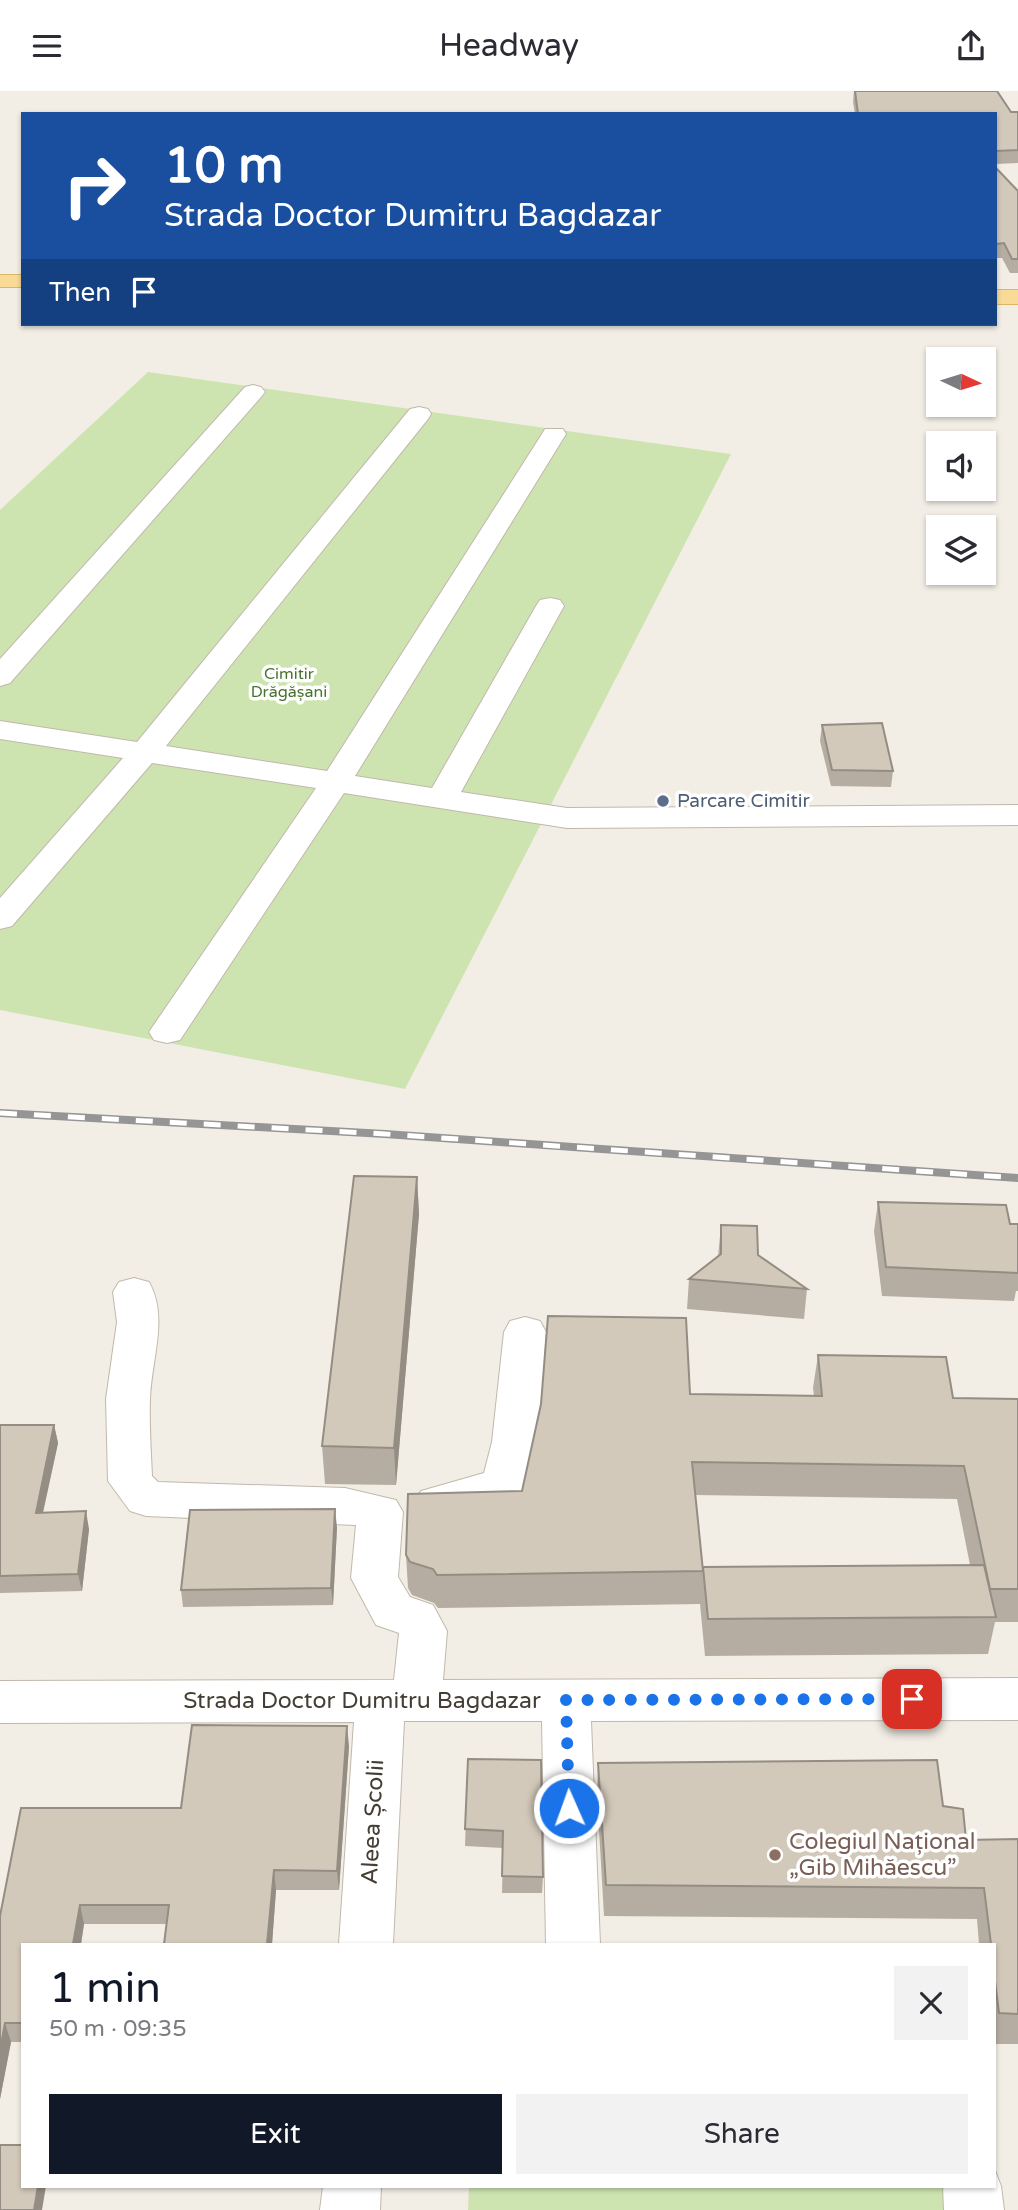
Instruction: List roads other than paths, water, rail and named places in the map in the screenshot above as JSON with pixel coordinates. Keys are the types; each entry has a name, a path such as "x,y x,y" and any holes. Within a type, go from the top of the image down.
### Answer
{"main road":[{"path":"0,281 21,281"},
{"path":"997,297 1018,297"}],"street":[{"path":"0,677 253,392"},
{"path":"0,919 145,752 419,414"},
{"path":"167,1032 337,780 554,434"},
{"path":"442,797 550,605"},
{"path":"0,730 337,780 568,818 1018,815"},
{"path":"134,1292 138,1322 128,1399 130,1481 146,1499 345,1506 380,1512 473,1497 504,1484 514,1442 525,1332"},
{"name":"Aleea Școlii","path":"366,1943 398,1700 423,1631 416,1619 393,1611 374,1578 380,1512"},
{"name":"Strada Doctor Dumitru Bagdazar","path":"0,1702 1018,1699"},
{"path":"566,1700 573,1943"},
{"path":"350,2210 352,2188"},
{"path":"972,2188 974,2210"}],"railway":[{"path":"0,1113 385,1134 1018,1178"}],"place":[{"name":"Parcare Cimitir","path":"663,801"},
{"name":"Colegiul Național „Gib Mihăescu”","path":"775,1855"}],"park label":[{"name":"Cimitir Drăgășani","path":"289,683"}]}
